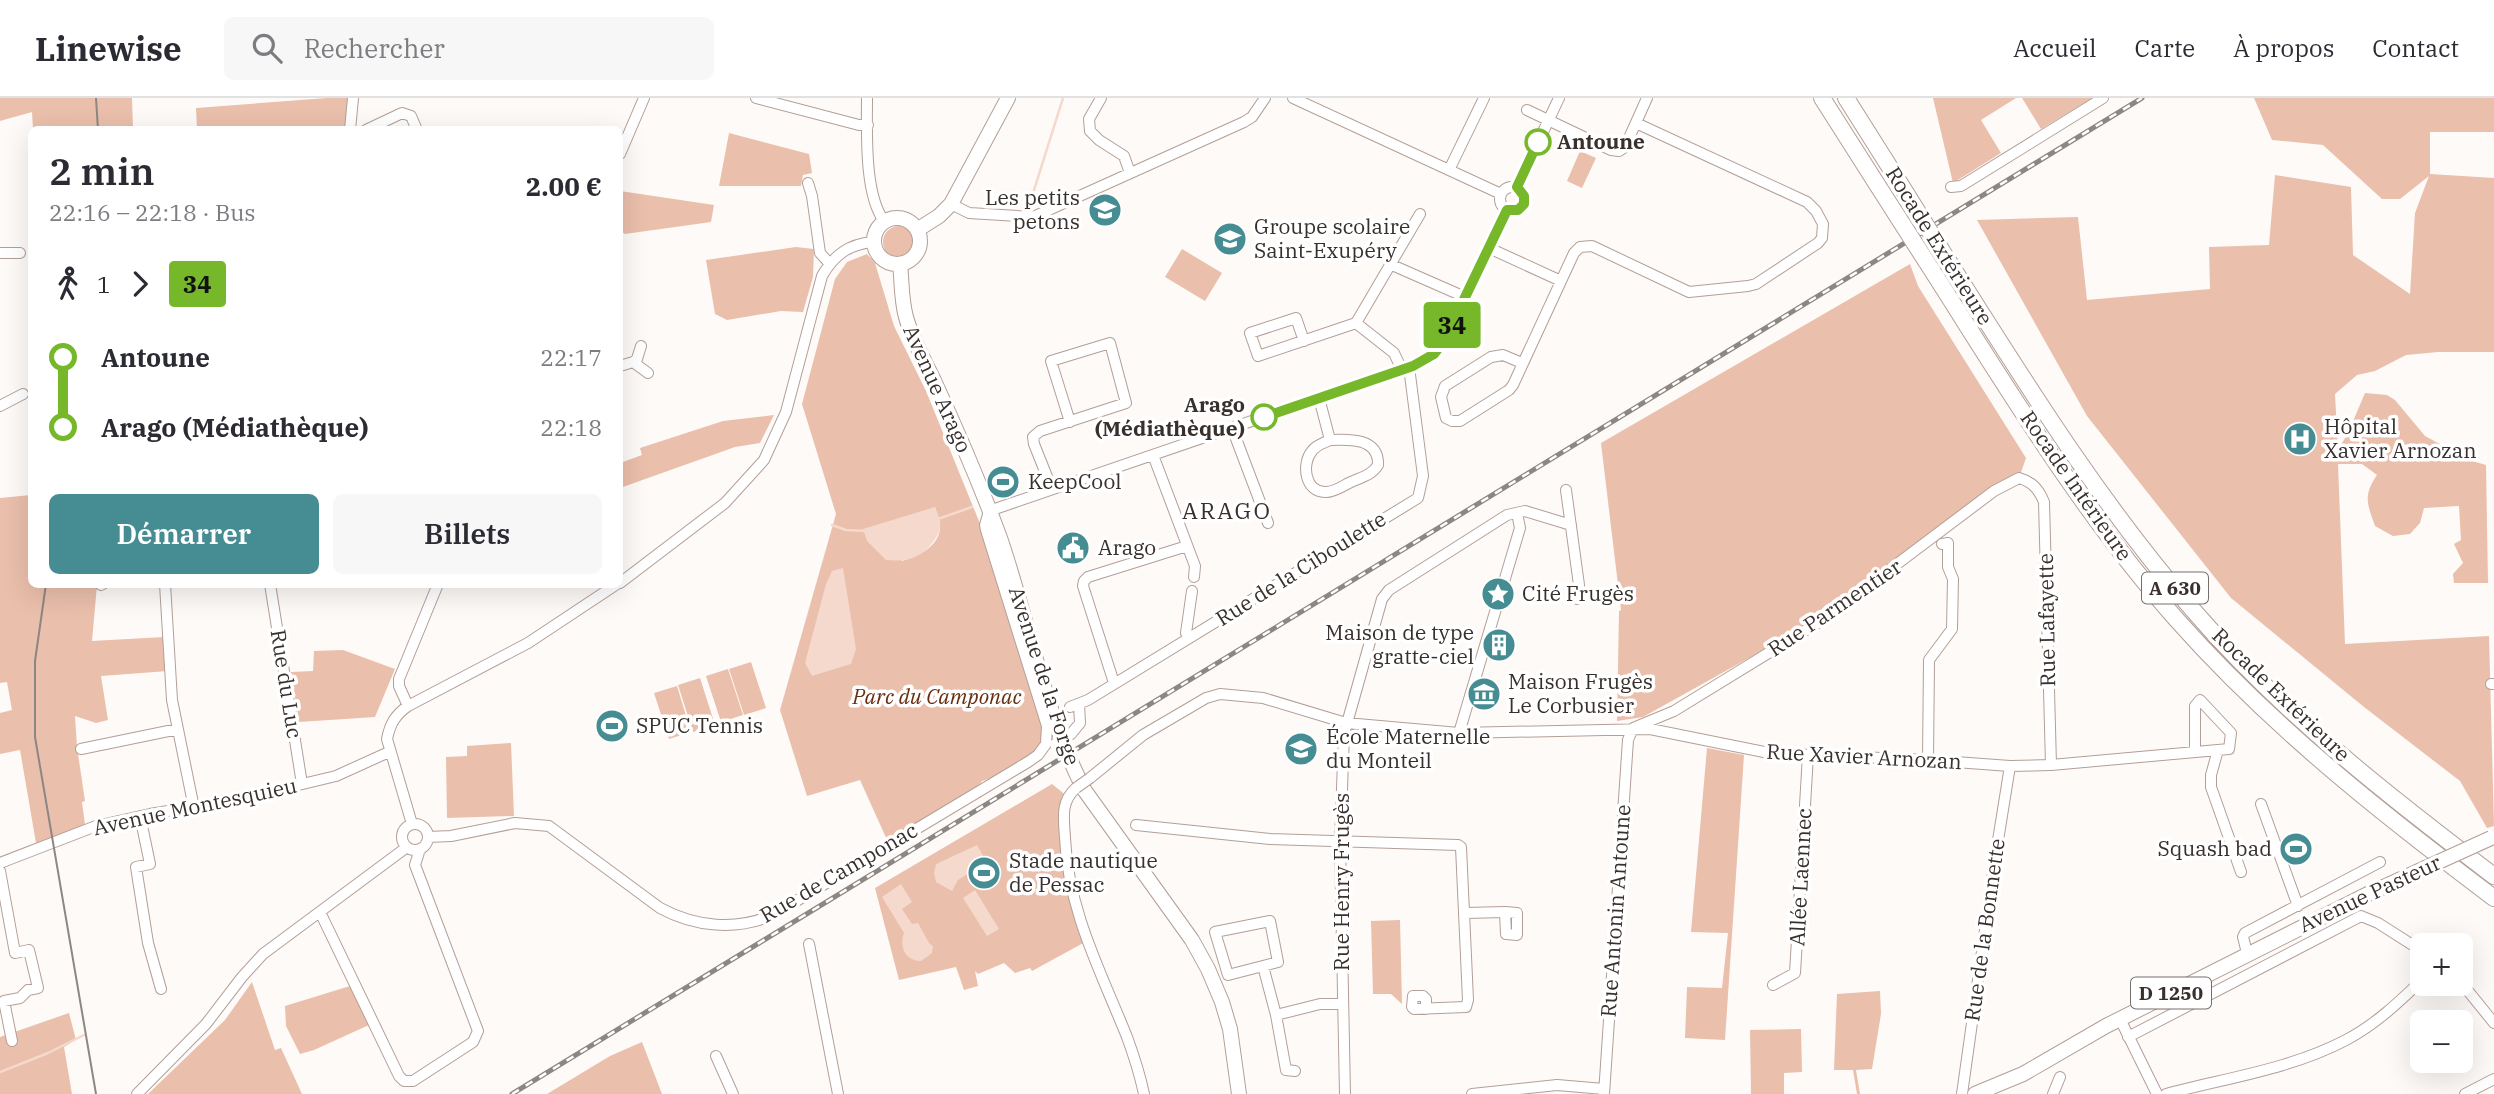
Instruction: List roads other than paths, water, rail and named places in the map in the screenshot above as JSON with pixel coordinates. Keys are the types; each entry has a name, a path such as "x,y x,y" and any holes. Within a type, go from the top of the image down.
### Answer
{"highway":[{"name":"Rocade Intérieure","path":"1822,98 2058,465 2116,546 2177,620 2247,695 2319,761 2396,824 2494,898"},
{"name":"Rocade Extérieure","path":"1846,98 2074,456 2133,537 2193,611 2252,673 2321,738 2494,876"}],"main road":[{"path":"917,230 934,220 951,204 1008,98"},
{"path":"893,218 911,222 917,230 920,237 918,251 908,261 900,264 886,261 873,243 877,228 884,221 893,218"},
{"name":"Avenue Arago","path":"900,264 904,308 910,330 938,388 989,511"},
{"name":"Avenue de la Forge","path":"989,511 1074,769 1085,791 1192,940 1208,968 1230,1029 1239,1094"},
{"name":"Avenue Pasteur","path":"1975,1094 2023,1074 2120,1019 2247,953 2493,837"}],"street":[{"path":"350,126 353,98"},
{"path":"623,147 644,98"},
{"path":"756,98 859,125 868,125"},
{"path":"867,98 873,193 884,221"},
{"path":"1101,98 1089,119 1090,131 1124,156 1130,173"},
{"path":"951,204 969,213 1032,217 1244,122 1252,117 1265,98"},
{"path":"1293,98 1501,194"},
{"path":"1449,170 1484,98"},
{"path":"1517,187 1559,98"},
{"path":"1527,110 1615,151 1625,147 1647,98"},
{"path":"1951,187 1961,186 2103,98"},
{"path":"374,126 407,113 415,126"},
{"path":"1522,363 1503,355 1491,356 1444,386 1441,397 1446,418 1460,421 1509,390 1522,363 1561,281 1574,253 1580,247 1592,246 1689,292 1756,284 1814,247 1822,238 1823,224 1807,202 1636,123"},
{"path":"808,183 820,253 829,263"},
{"path":"1508,187 1517,187 1524,196 1524,204 1518,210 1507,210 1500,203 1501,194 1508,187"},
{"path":"1051,744 986,530 989,511 1428,359 1440,348 1507,210"},
{"path":"1304,341 1296,318 1250,333 1258,356 1304,341 1356,323 1420,214"},
{"path":"623,580 725,503 764,460 786,412 822,276 829,263 848,247 873,243"},
{"path":"1489,248 1561,281"},
{"path":"0,253 20,253"},
{"path":"1392,265 1465,297"},
{"path":"1356,323 1394,353 1406,368"},
{"path":"1052,489 1033,437 1040,431 1070,422 1126,403 1110,343 1051,361 1070,422"},
{"path":"623,365 637,359 641,345"},
{"path":"633,362 648,373"},
{"name":"Rue de la Ciboulette","path":"1071,734 1080,723 1074,705 1418,498 1423,476 1406,368"},
{"path":"0,407 23,394"},
{"path":"1319,398 1330,439"},
{"path":"1232,428 1269,523"},
{"path":"1330,439 1352,440 1370,445 1377,453 1378,465 1372,473 1334,490 1319,491 1307,478 1305,465 1313,449 1330,439"},
{"path":"1153,455 1195,566 1194,577"},
{"name":"Rue Parmentier","path":"1633,728 1674,711 1824,619 1994,491 2019,478 2029,481"},
{"name":"Rue Lafayette","path":"2029,481 2044,502 2051,765"},
{"path":"1566,490 1579,585 1577,599"},
{"path":"1459,733 1520,528 1517,513 1525,511 1571,525"},
{"name":"Rue Henry Frugès","path":"1345,1094 1340,842 1346,723 1382,599 1389,590 1507,515 1517,513"},
{"path":"1928,760 1929,660 1952,629 1953,579 1948,567 1948,543 1942,544"},
{"path":"1114,683 1083,586 1084,581 1088,577 1187,546"},
{"path":"165,588 172,700 194,808"},
{"name":"Rue du Luc","path":"271,588 302,784"},
{"path":"408,706 399,686 399,679 436,588"},
{"path":"412,824 387,739 397,714 528,643 612,588"},
{"path":"1189,638 1186,634 1192,591"},
{"name":"Rue Xavier Arnozan","path":"1144,1094 1127,1036 1096,967 1076,909 1066,859 1064,813 1072,793 1090,778 1143,736 1206,698 1220,694 1263,698 1346,723 1459,733 1650,729 1769,753 2051,765 2218,750"},
{"path":"2195,751 2195,706 2200,701 2231,733 2229,748 2218,750 2211,775 2211,787 2241,872"},
{"name":"Rue Antonin Antoune","path":"1604,1091 1628,740 1633,728"},
{"path":"81,749 178,729"},
{"name":"Rue de Camponac","path":"428,837 451,836 515,824 550,826 660,908 700,923 739,924 773,915 1071,734"},
{"name":"Avenue Montesquieu","path":"0,863 96,826 194,808 345,774 389,752"},
{"name":"Allée Laennec","path":"1773,985 1795,973 1808,755"},
{"name":"Rue de la Bonnette","path":"1962,1094 2010,765"},
{"name":"Avenue Pasteur","path":"2261,804 2298,906"},
{"path":"140,816 150,864 136,867 148,943 161,989"},
{"path":"412,824 423,827 428,837 426,845 420,849 413,850 402,840 403,832 412,824"},
{"path":"1136,825 1270,839 1458,845 1461,847 1468,1000 1466,1007 1426,1009"},
{"path":"137,1094 206,1024 242,977 264,954 407,847"},
{"path":"320,912 399,1076 404,1081 413,1081 473,1042 478,1031 415,865 420,849"},
{"name":"Avenue Pasteur","path":"2247,953 2243,942 2245,933 2380,862"},
{"path":"0,871 15,953 29,950 38,988 28,990 20,998 4,1001 12,1041"},
{"path":"1465,912 1505,912"},
{"path":"2127,1037 2361,916 2378,923 2410,943"},
{"path":"1270,921 1279,962 1263,966 1228,975 1215,932 1270,921"},
{"path":"809,944 838,1094"},
{"path":"1263,966 1276,1014 1286,1070 1295,1071"},
{"path":"2166,1094 2297,1060 2324,1050 2348,1039 2375,1021 2410,990"},
{"path":"2472,996 2494,1023"},
{"path":"1276,1014 1320,1004 1343,1004"},
{"path":"2120,1019 2157,1094"},
{"path":"716,1056 733,1094"},
{"path":"2053,1094 2060,1077"},
{"path":"2465,1094 2494,1079"},
{"path":"1472,1094 1557,1084 1604,1091"}],"waterway":[{"path":"1029,206 1063,98"},
{"path":"935,520 972,507"},
{"path":"832,525 846,530 867,531"},
{"path":"0,1072 84,1035"}],"tram line":[{"path":"96,98 98,126"},
{"path":"45,588 35,661 35,737 96,1094"}],"railway":[{"path":"512,1094 2142,98"}],"place":[{"name":"Antoune","path":"1538,142"},
{"name":"Les petits petons","path":"1105,210"},
{"name":"Groupe scolaire Saint-Exupéry","path":"1230,239"},
{"name":"Arago (Médiathèque)","path":"1264,417"},
{"name":"Hôpital Xavier Arnozan","path":"2300,439"},
{"name":"KeepCool","path":"1003,482"},
{"name":"Arago","path":"1073,548"},
{"name":"Cité Frugès","path":"1498,594"},
{"name":"Maison de type gratte-ciel","path":"1499,645"},
{"name":"Maison Frugès Le Corbusier","path":"1484,694"},
{"name":"SPUC Tennis","path":"612,726"},
{"name":"École Maternelle du Monteil","path":"1301,749"},
{"name":"Squash bad","path":"2296,849"},
{"name":"Stade nautique de Pessac","path":"984,873"}],"district":[{"name":"ARAGO","path":"1227,511"}],"park label":[{"name":"Parc du Camponac","path":"937,697"}]}
